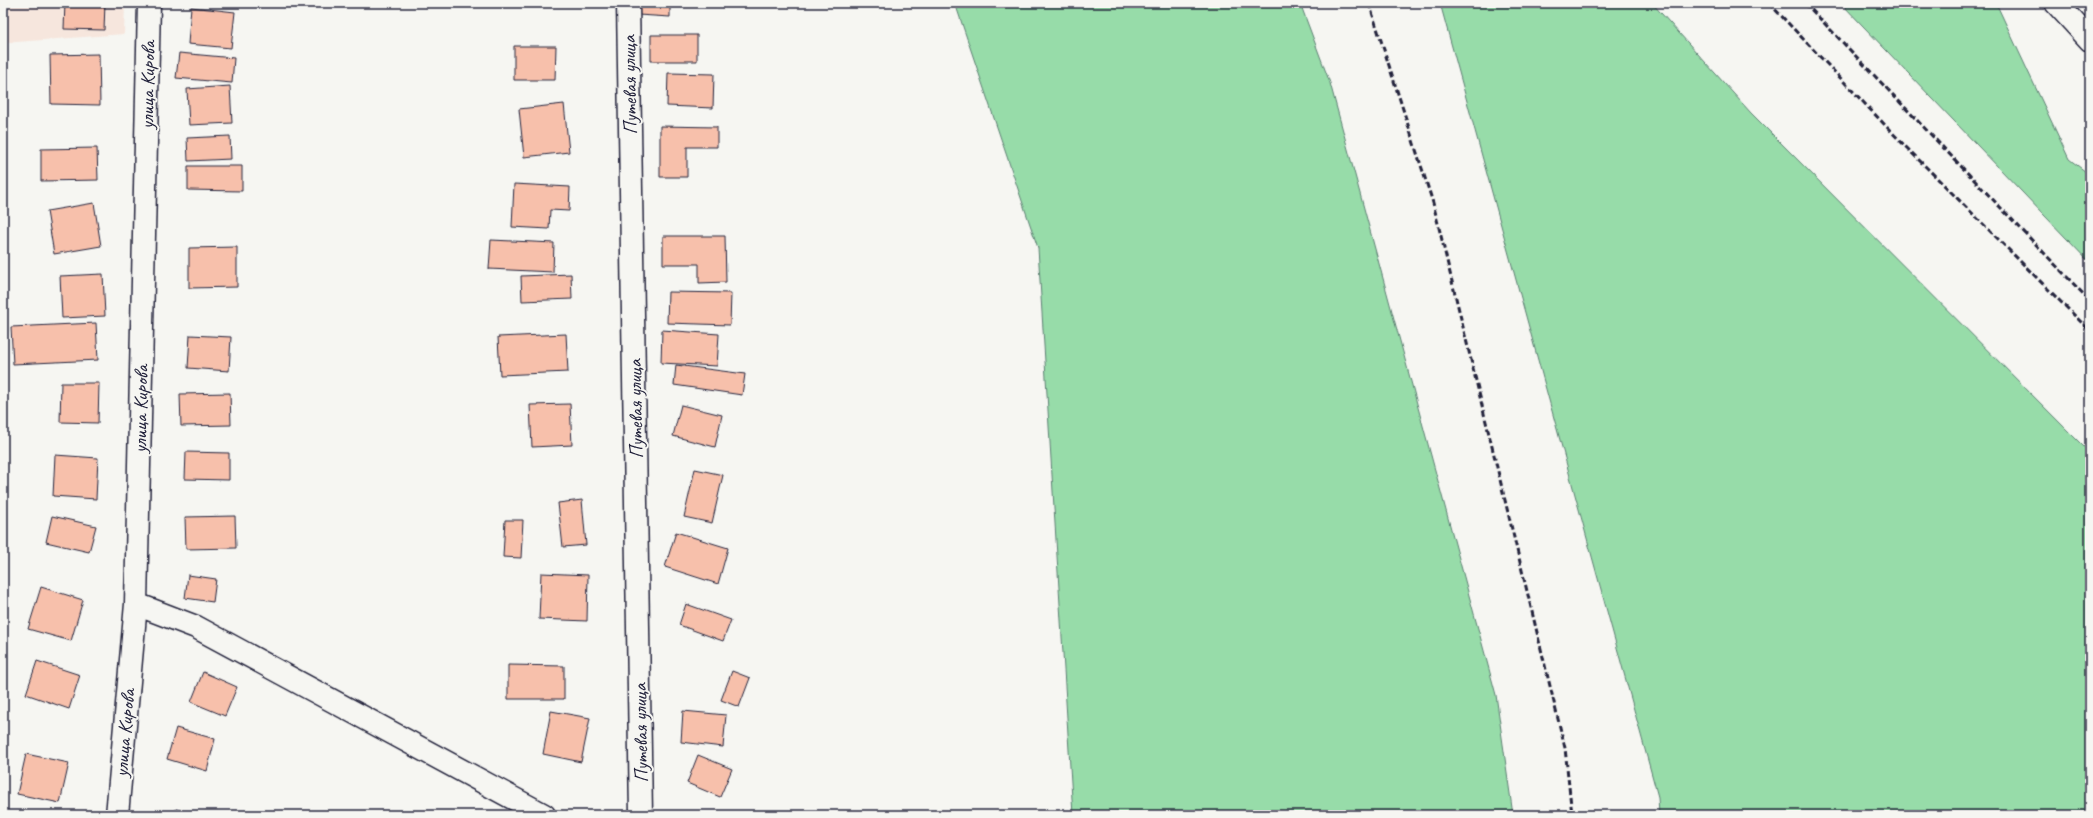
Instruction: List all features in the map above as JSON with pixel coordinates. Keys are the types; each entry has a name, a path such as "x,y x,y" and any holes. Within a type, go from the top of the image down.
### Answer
{"street":[{"name":"улица Кирова","path":"117,815 136,604 149,3"},
{"name":"Путевая улица","path":"628,3 641,815"},
{"path":"2056,3 2090,40"},
{"path":"136,604 196,627 544,815"}],"shaded area":[{"path":"3,3 125,3 124,34 3,43"}],"green space":[{"path":"955,3 1300,3 1330,83 1496,695 1513,815 1073,815 1038,248"},
{"path":"1440,3 1652,3 1751,113 2090,453 2090,815 1659,815 1658,797"},
{"path":"1841,3 1996,3 2069,159 2090,175 2090,263"}],"building":[{"path":"65,3 105,3 104,30 64,29"},
{"path":"639,3 670,3 670,17 638,15"},
{"path":"191,7 235,12 231,48 188,44"},
{"path":"651,35 697,35 697,61 651,61"},
{"path":"514,46 556,46 555,80 514,80"},
{"path":"179,53 234,58 232,83 176,78"},
{"path":"99,54 100,105 51,104 50,55"},
{"path":"668,73 714,74 713,108 667,106"},
{"path":"230,86 232,123 189,125 187,89"},
{"path":"564,104 569,152 524,157 519,109"},
{"path":"660,126 717,127 717,147 687,147 687,177 660,177"},
{"path":"230,136 231,159 188,161 187,138"},
{"path":"97,148 98,180 41,181 41,149"},
{"path":"188,166 242,166 242,191 188,190"},
{"path":"514,184 570,187 569,211 550,210 549,229 512,227"},
{"path":"94,203 101,246 54,254 47,211"},
{"path":"663,236 725,236 726,282 699,283 699,264 663,264"},
{"path":"491,240 554,243 553,272 489,269"},
{"path":"237,247 237,287 189,288 189,248"},
{"path":"103,274 105,316 62,318 60,276"},
{"path":"571,274 572,299 522,301 521,276"},
{"path":"668,292 731,293 730,325 667,323"},
{"path":"96,323 98,360 13,364 11,327"},
{"path":"662,330 719,334 717,366 661,363"},
{"path":"566,334 568,372 500,375 498,337"},
{"path":"190,335 231,337 229,371 188,368"},
{"path":"676,365 745,374 742,395 674,385"},
{"path":"61,383 99,383 98,423 60,422"},
{"path":"230,393 231,425 181,426 180,394"},
{"path":"570,404 572,445 532,447 530,405"},
{"path":"681,405 722,415 715,447 673,436"},
{"path":"186,452 229,453 229,480 185,479"},
{"path":"55,455 98,458 96,499 53,496"},
{"path":"695,469 723,475 712,523 684,517"},
{"path":"582,500 586,545 563,547 558,503"},
{"path":"52,516 96,526 89,552 46,542"},
{"path":"235,516 236,548 186,549 185,517"},
{"path":"505,520 523,520 521,558 503,557"},
{"path":"676,532 728,548 718,584 665,567"},
{"path":"541,573 588,575 587,621 539,619"},
{"path":"188,575 216,579 213,602 185,598"},
{"path":"41,587 83,600 71,641 28,629"},
{"path":"686,604 731,620 723,641 679,625"},
{"path":"37,661 80,675 69,709 26,694"},
{"path":"508,665 564,666 564,699 508,699"},
{"path":"732,671 750,678 739,707 721,700"},
{"path":"203,672 237,687 225,716 191,702"},
{"path":"551,711 590,718 581,762 543,754"},
{"path":"683,711 726,715 723,747 681,742"},
{"path":"176,728 215,739 207,771 167,759"},
{"path":"26,754 69,763 60,803 17,794"},
{"path":"698,755 732,769 720,797 687,783"},
{"path":"176,809 199,815 174,815"}],"railway":[{"path":"1369,3 1433,203 1565,748 1572,815"},
{"path":"1769,3 1905,146 2090,331"},
{"path":"1805,3 2090,301"}]}
